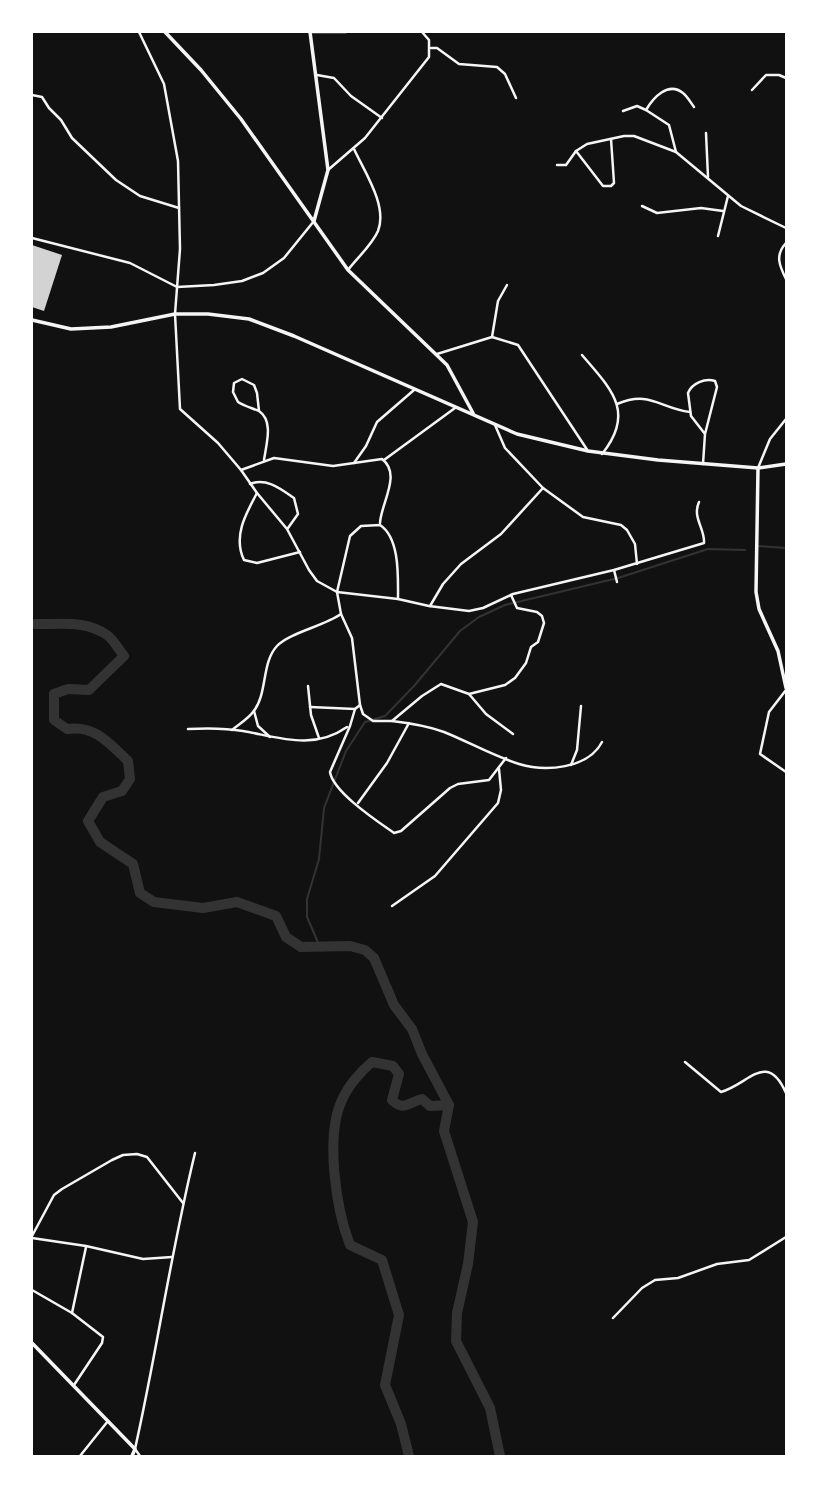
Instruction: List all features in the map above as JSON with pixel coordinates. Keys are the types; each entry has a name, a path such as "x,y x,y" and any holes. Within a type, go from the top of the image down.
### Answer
{"street":[{"path":"139,32 164,85 178,161 180,249 175,314 180,409 218,443 241,470 257,494 287,529 317,581 337,592 398,598 429,606 469,611 483,608 511,595 615,572 704,543 696,514 699,502"},
{"path":"165,32 201,70 241,119 348,270 447,365 475,415"},
{"path":"32,238 130,263 177,286 242,281 263,273 284,258 314,221 328,170 310,32 346,32"},
{"path":"328,170 354,149 382,118 429,57 429,40 422,32"},
{"path":"431,48 437,48 459,64 497,67 505,74 516,98"},
{"path":"317,75 334,78 351,96 382,118"},
{"path":"752,90 766,75 786,78"},
{"path":"646,110 654,96 660,92 677,90 685,94 694,107"},
{"path":"32,95 42,97 72,138 116,180 140,196 179,208"},
{"path":"623,111 637,106 668,125 676,152"},
{"path":"706,133 708,177"},
{"path":"557,165 566,165 576,151 587,144 634,136 676,152 741,206 786,229"},
{"path":"576,151 603,186 611,186 614,183 611,138"},
{"path":"348,270 377,233 380,221 375,195 354,149"},
{"path":"718,236 728,196"},
{"path":"642,206 657,213 701,208 723,211"},
{"path":"786,243 778,260 786,279"},
{"path":"492,337 498,300 507,285"},
{"path":"32,320 71,328 111,327 175,314 208,314 249,319 294,336 517,434 602,454 758,468 786,464"},
{"path":"438,354 492,337 518,345 588,451"},
{"path":"582,355 607,384 617,404 617,434 602,454"},
{"path":"259,411 254,385 242,379 234,383 233,392 238,402 259,411 266,418 268,426 264,460"},
{"path":"703,464 705,434 717,391 715,381 704,380 690,388 688,393 690,412 705,434"},
{"path":"354,463 366,446 377,422 414,390"},
{"path":"617,404 637,397 648,398 668,407 690,412"},
{"path":"241,470 264,460 288,458 333,466 384,460 456,407"},
{"path":"786,419 770,439 758,468 756,592 759,609 778,651 786,689 769,712 760,754 786,772"},
{"path":"495,425 505,447 543,488 583,517 621,525 632,536 638,564"},
{"path":"384,460 391,470 391,477 380,514 380,525 389,534 394,553 398,598"},
{"path":"250,484 257,481 271,484 294,498 298,514 287,529"},
{"path":"429,606 443,584 461,564 501,534 543,488"},
{"path":"257,494 248,510 238,544 244,560 257,563 300,552"},
{"path":"380,525 361,526 350,536 337,592 341,614 352,638 363,714 373,722 409,723 442,731 521,764 537,767 571,765 592,755 601,742"},
{"path":"615,572 617,582"},
{"path":"468,694 505,685 515,678 526,663 531,647 538,642 544,623 542,616 537,612 516,607 511,595"},
{"path":"270,737 258,726 254,711 277,646 341,614"},
{"path":"392,721 441,684 468,694 486,714 513,734"},
{"path":"308,686 318,738"},
{"path":"360,705 355,709 330,772 333,783 392,832 398,832 450,788 458,784 486,781 506,758"},
{"path":"571,765 577,750 580,706"},
{"path":"310,707 355,709"},
{"path":"232,730 254,711"},
{"path":"357,804 387,763 409,723"},
{"path":"188,729 232,730 282,741 318,738 340,733 350,726"},
{"path":"392,906 435,876 498,803 501,790 499,769"},
{"path":"685,1062 720,1092 764,1072 776,1075 786,1093"},
{"path":"173,1256 143,1259 32,1237 54,1195 112,1160 130,1153 147,1157 183,1203"},
{"path":"132,1457 195,1153"},
{"path":"612,1318 642,1288 656,1280 678,1278 717,1264 749,1260 786,1237"},
{"path":"72,1312 86,1246"},
{"path":"32,1290 72,1312 103,1339 74,1385"},
{"path":"32,1343 108,1420 140,1457"},
{"path":"80,1457 108,1420"}],"building":[{"path":"32,245 62,255 44,311 32,307"}],"waterway":[{"path":"757,546 786,548"},
{"path":"320,947 307,917 307,899 319,859 324,808 346,751 365,722 385,716 460,631 479,617 505,605 618,578 708,549 745,550"},
{"path":"32,624 70,624 98,630 110,637 124,656 89,690 68,689 54,694 54,720 67,729 77,728 94,733 128,761 130,779 122,791 103,797 88,821 100,842 133,864 140,893 154,902 203,908 237,902 276,916 286,937 301,947 350,946 365,950 374,958 394,1005 412,1029 449,1105 430,1106 422,1099 403,1106 396,1104 392,1100 399,1074 393,1066 372,1062 355,1079 342,1100 334,1133 334,1172 340,1212 350,1245 382,1260 399,1315 385,1385 401,1424 409,1456"},
{"path":"449,1105 444,1131 473,1222 468,1264 457,1313 456,1341 490,1408 500,1456"}]}
